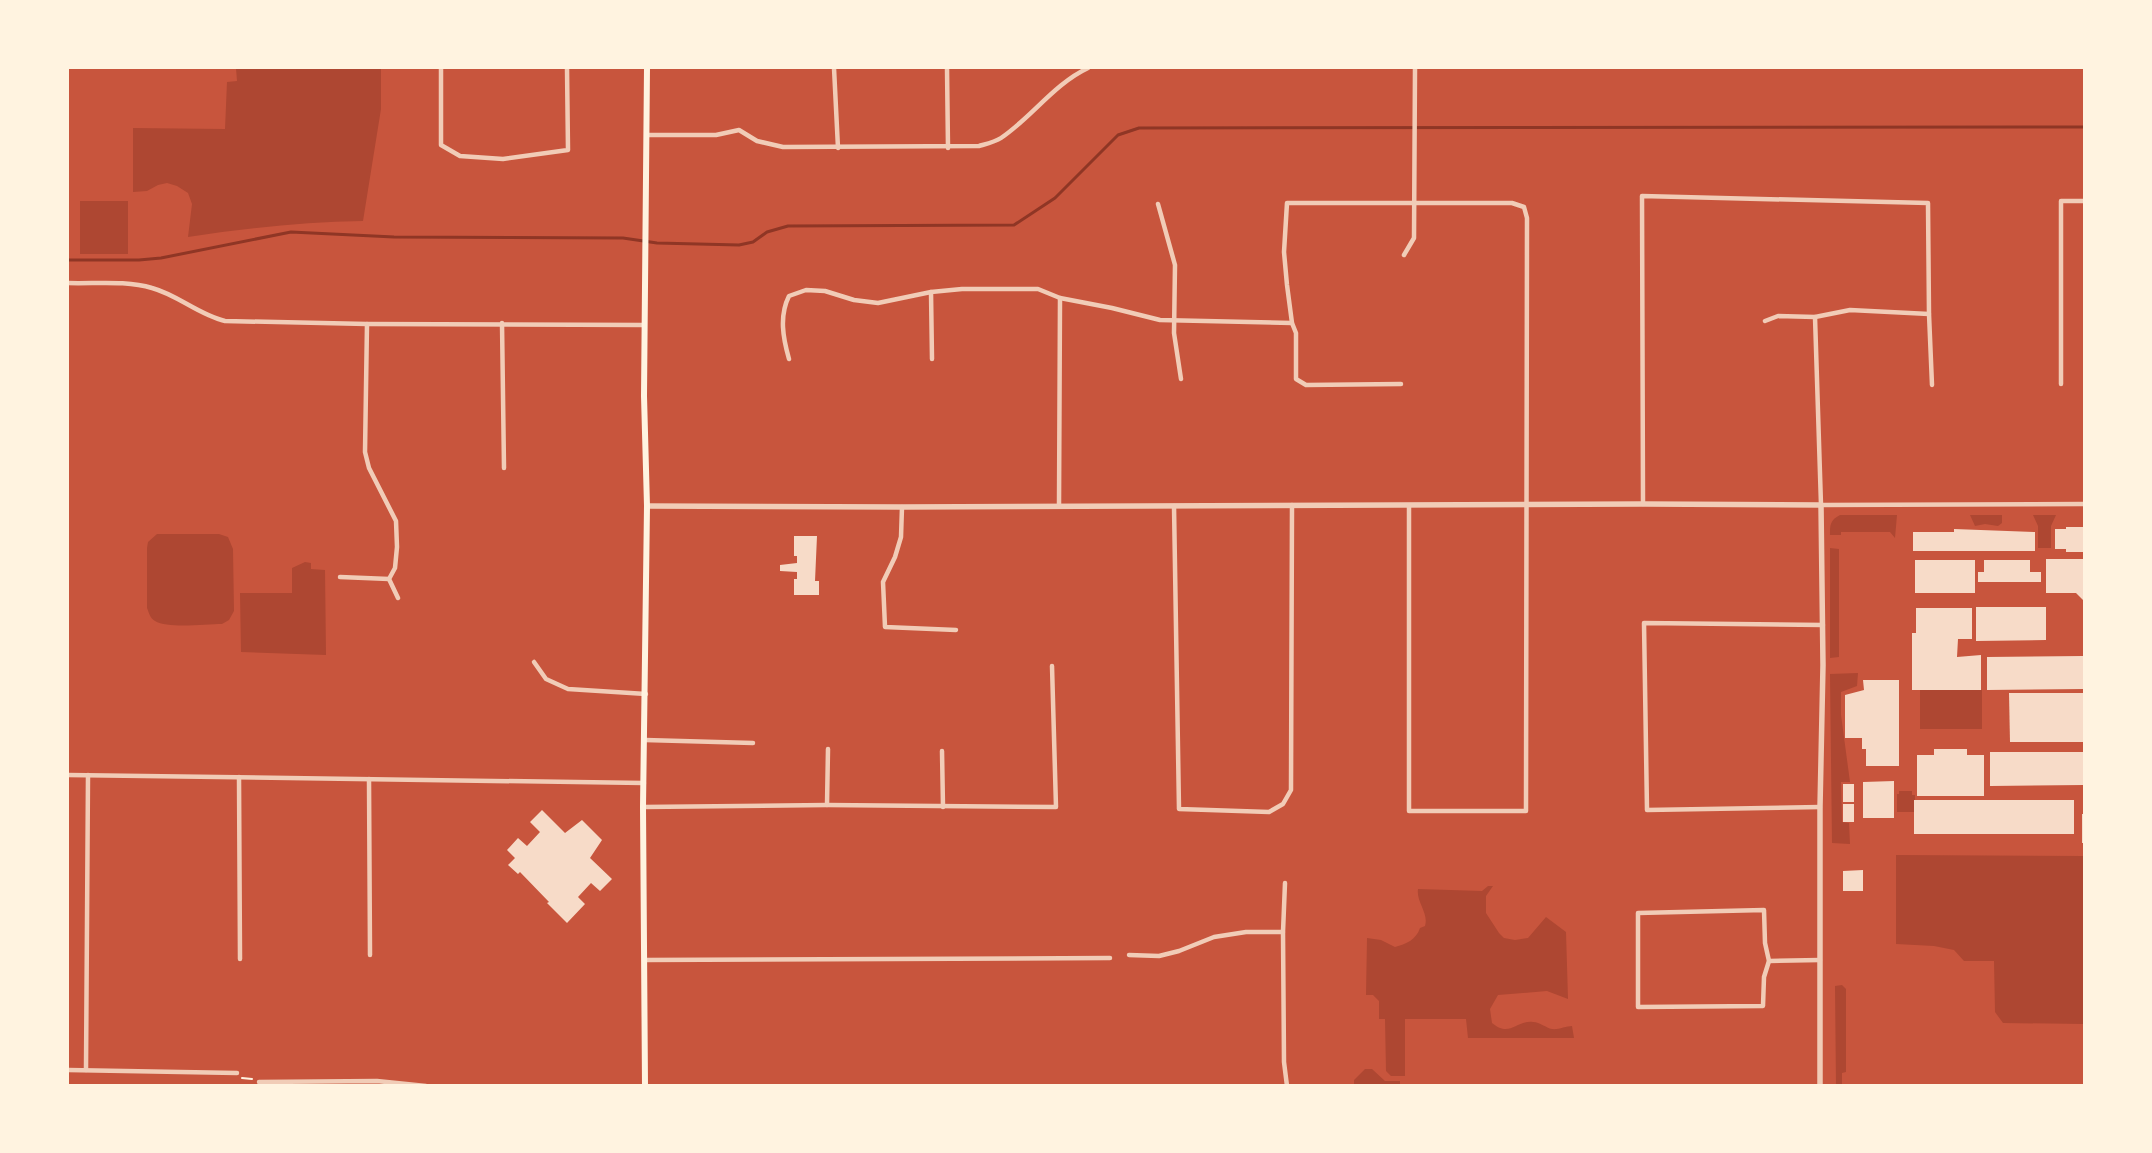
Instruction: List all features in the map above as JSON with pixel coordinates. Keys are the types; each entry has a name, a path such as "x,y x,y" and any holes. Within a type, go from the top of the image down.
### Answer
{"main road":[{"path":"645,1086 643,808 646,694 647,506 644,325 647,68"}],"street":[{"path":"441,68 441,145 460,156 503,159 568,150 567,68"},
{"path":"834,68 838,148"},
{"path":"947,68 948,148"},
{"path":"1071,68 1074,75"},
{"path":"647,135 716,135 739,130 757,142 783,147 948,148 979,146 1000,139 1074,75 1088,68"},
{"path":"1404,255 1414,238 1416,68"},
{"path":"1643,504 1642,196 1928,204 1932,385"},
{"path":"2060,384 2060,201 2084,201"},
{"path":"1401,384 1315,385 1300,382 1296,379 1296,333 1292,323 1284,252 1286,203 1512,203 1524,207 1527,218 1526,810 1409,810 1409,506"},
{"path":"1158,204 1175,265 1173,321 1181,379"},
{"path":"68,283 139,285 152,288 214,318 225,321 367,324 644,325"},
{"path":"789,359 784,341 783,308 788,296 806,290 825,291 854,300 878,303 931,292 962,289 1038,289 1060,298 1173,321 1292,323"},
{"path":"931,292 932,359"},
{"path":"1059,505 1060,298"},
{"path":"1765,321 1778,316 1815,317 1850,310 1929,314"},
{"path":"1815,317 1821,505 1822,625 1820,1086"},
{"path":"502,323 504,468"},
{"path":"367,324 365,452 369,468 396,521 398,547 395,568 389,579"},
{"path":"647,506 2084,504"},
{"path":"1174,506 1179,809 1269,812 1283,804 1291,790 1292,505"},
{"path":"902,507 901,536 895,557 883,582 885,627 956,630"},
{"path":"340,577 389,579"},
{"path":"389,579 398,598"},
{"path":"1820,807 1647,810 1644,623 1822,625"},
{"path":"534,662 546,678 568,688 646,694"},
{"path":"643,808 827,805 1056,807 1052,666"},
{"path":"645,740 753,743"},
{"path":"827,805 828,749"},
{"path":"942,751 943,807"},
{"path":"68,775 644,783"},
{"path":"86,1070 88,775"},
{"path":"239,777 240,959"},
{"path":"369,779 370,955"},
{"path":"1285,884 1283,932 1284,1062 1287,1086"},
{"path":"1764,910 1764,943 1769,961 1764,977 1763,1006 1638,1007 1638,913 1764,910"},
{"path":"1130,955 1159,956 1179,951 1214,937 1246,932 1283,932"},
{"path":"644,960 1110,958"},
{"path":"1769,961 1820,960"},
{"path":"68,1070 237,1073"},
{"path":"259,1082 317,1084 377,1082 426,1086"}],"path":[{"path":"237,1073 241,1078 253,1079 259,1082"}],"shaded area":[{"path":"236,68 381,68 381,109 363,221 276,226 188,237 192,204 188,193 177,186 167,183 147,191 133,192 133,128 225,129 227,82 237,81"},
{"path":"80,201 128,201 128,254 80,254"},
{"path":"1840,515 1897,515 1895,538 1890,532 1841,532 1841,535 1830,535 1831,523"},
{"path":"1970,515 2002,515 2002,523 1998,526 1985,524 1975,526"},
{"path":"2033,515 2056,515 2051,526 2051,548 2038,548 2038,526"},
{"path":"157,534 219,534 228,537 233,549 234,611 229,620 222,624 169,625 155,621 152,618 147,608 147,548 148,542"},
{"path":"1830,548 1839,549 1839,657 1830,658"},
{"path":"305,562 311,563 311,569 325,570 326,655 241,652 240,593 292,593 292,568"},
{"path":"1858,673 1857,686 1841,692 1841,715 1850,782 1841,782 1842,822 1849,823 1850,844 1832,843 1830,674"},
{"path":"1920,690 1982,690 1982,729 1920,729"},
{"path":"1899,791 1912,791 1912,795 1915,795 1915,812 1897,812 1897,794 1899,794"},
{"path":"1896,855 2084,856 2084,1024 2003,1023 1995,1012 1994,961 1964,961 1954,950 1934,946 1896,944"},
{"path":"1488,886 1493,886 1486,896 1486,913 1504,938 1515,940 1528,938 1546,917 1566,932 1568,999 1547,991 1498,995 1490,1009 1492,1023 1504,1029 1527,1022 1538,1023 1552,1029 1572,1026 1574,1038 1468,1038 1466,1019 1405,1019 1405,1076 1391,1076 1386,1071 1385,1019 1379,1019 1379,1001 1373,995 1366,995 1367,938 1381,940 1395,947 1407,943 1413,938 1420,928 1425,926 1426,921 1418,889 1482,891"},
{"path":"1842,985 1846,989 1846,1072 1842,1073 1842,1085 1836,1085 1835,986"},
{"path":"1365,1069 1372,1069 1385,1081 1400,1081 1400,1085 1354,1085 1354,1080"}],"building":[{"path":"2066,527 2084,527 2084,552 2066,552 2066,549 2055,549 2055,529 2066,529"},
{"path":"1954,529 2035,532 2035,551 1913,551 1913,532 1954,532"},
{"path":"794,536 817,536 815,581 819,581 819,595 794,595 794,579 797,579 797,572 780,571 780,565 797,563 797,556 794,556"},
{"path":"2046,559 2084,559 2084,601 2076,593 2046,593"},
{"path":"1915,560 1975,560 1975,593 1915,593"},
{"path":"1984,560 2030,560 2030,572 2041,572 2041,582 1978,582 1978,572 1984,572"},
{"path":"1976,607 2046,607 2046,640 1976,641"},
{"path":"1916,608 1972,608 1972,639 1958,639 1957,657 1981,655 1981,690 1912,690 1912,633 1916,633"},
{"path":"2084,656 2084,689 1987,690 1987,657"},
{"path":"1863,680 1899,680 1899,766 1866,766 1866,749 1862,749 1862,738 1845,738 1845,695 1864,690"},
{"path":"2009,693 2084,693 2084,742 2010,742"},
{"path":"1934,749 1967,749 1967,755 1984,755 1984,796 1917,796 1917,755 1934,755"},
{"path":"1990,752 2084,752 2084,785 1990,786"},
{"path":"1894,781 1894,818 1863,818 1863,782"},
{"path":"1843,784 1854,784 1854,802 1843,802"},
{"path":"1914,800 2074,800 2074,834 1914,834"},
{"path":"1843,804 1854,804 1854,822 1843,822"},
{"path":"542,810 565,833 582,820 602,840 590,858 612,879 600,891 591,883 578,897 585,904 567,923 520,872 518,874 508,865 515,858 507,850 518,838 527,846 540,832 530,822"},
{"path":"2082,814 2084,814 2084,843 2082,843"},
{"path":"1863,870 1863,891 1843,891 1843,871"}],"waterway":[{"path":"68,260 139,260 161,258 291,232 394,237 623,238 657,243 739,245 753,242 767,232 788,226 1014,225 1055,198 1118,135 1139,128 2084,127"}]}
